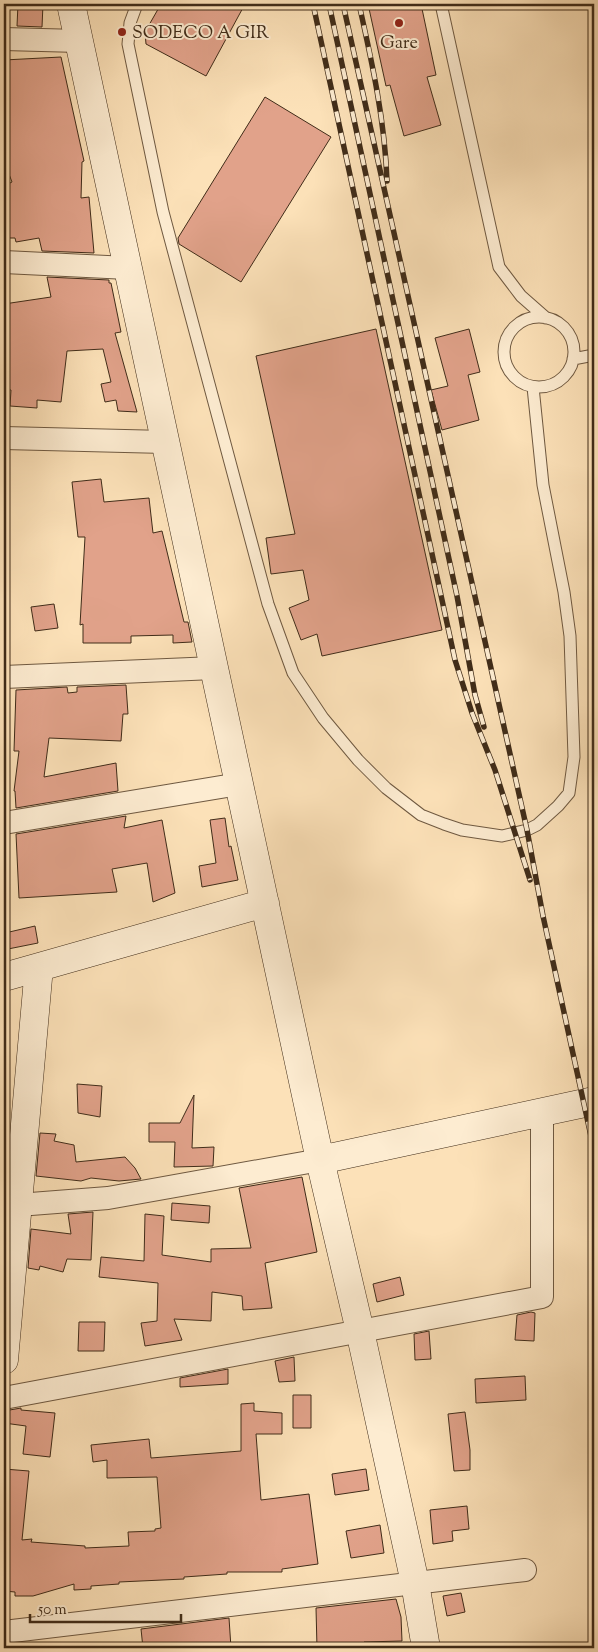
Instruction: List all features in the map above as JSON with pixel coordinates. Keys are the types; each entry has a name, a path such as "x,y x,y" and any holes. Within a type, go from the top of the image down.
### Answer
{"street":[{"path":"71,4 320,1160 360,1331 426,1648"},
{"path":"4,39 79,41"},
{"path":"4,262 128,268"},
{"path":"4,438 165,442"},
{"path":"4,677 214,668"},
{"path":"4,823 239,784"},
{"path":"4,977 265,903"},
{"path":"4,1360 11,1202 39,967"},
{"path":"11,1202 108,1198 320,1160 594,1101"},
{"path":"4,1398 542,1297 542,1113"},
{"path":"4,1632 525,1570"}],"lane":[{"path":"137,4 130,23 128,44 163,212 268,604 293,673 322,718 358,760 386,788 421,815 462,830 502,836 527,830 537,825 558,806 569,793 574,757 570,636 564,592 542,485 533,387"},
{"path":"441,4 499,267 522,296 546,318"},
{"path":"546,318 556,321 570,335 573,344 573,359 568,373 561,380 553,385 533,387 523,384 515,378 507,365 504,351 506,341 518,325 526,320 546,318"},
{"path":"573,359 594,355"}],"building":[{"path":"18,4 43,4 42,27 17,26"},
{"path":"161,4 245,4 206,76 146,44 145,32"},
{"path":"368,4 421,4 436,75 427,77 441,125 404,136 390,85 386,86"},
{"path":"61,57 84,161 82,162 81,198 89,197 94,253 42,251 39,238 16,242 15,238 4,238 4,186 12,182 4,161 4,60"},
{"path":"265,97 331,137 241,282 179,244 178,238"},
{"path":"47,277 109,280 109,283 111,283 121,332 115,333 137,412 118,411 116,400 105,402 101,384 111,382 103,349 67,351 61,402 37,400 37,408 10,406 11,390 4,389 4,304 51,297"},
{"path":"376,329 442,630 322,656 317,634 301,640 289,608 309,600 303,570 271,574 266,538 295,534 256,356"},
{"path":"469,329 480,372 468,375 479,420 442,430 431,390 448,386 435,338"},
{"path":"101,479 104,502 149,498 153,533 162,531 184,622 188,622 192,642 173,643 173,635 131,636 131,643 83,643 83,624 80,625 85,537 78,537 72,482"},
{"path":"54,604 58,628 35,631 31,607"},
{"path":"126,685 128,714 123,714 121,741 49,738 44,777 116,763 118,791 16,808 14,791 19,751 14,751 16,690 67,687 68,693 77,692 77,687"},
{"path":"126,816 124,828 162,820 175,893 153,902 147,863 112,869 117,892 19,898 16,834"},
{"path":"225,818 229,847 231,846 238,880 202,887 199,866 216,863 210,820"},
{"path":"35,926 38,943 8,949 5,933"},
{"path":"77,1084 102,1086 100,1117 78,1113"},
{"path":"194,1095 192,1148 214,1147 213,1166 174,1167 175,1142 149,1142 149,1123 180,1123"},
{"path":"40,1133 56,1134 54,1141 74,1145 76,1162 125,1157 135,1168 141,1179 119,1181 91,1178 81,1181 36,1176"},
{"path":"302,1177 317,1252 265,1263 272,1308 243,1310 242,1296 212,1292 211,1321 174,1319 182,1340 145,1346 141,1323 157,1321 158,1283 99,1277 101,1257 144,1261 145,1214 164,1216 162,1255 211,1262 211,1249 251,1248 239,1188"},
{"path":"172,1203 210,1206 209,1223 171,1220"},
{"path":"93,1212 91,1260 67,1259 63,1272 40,1266 39,1270 28,1268 31,1229 71,1234 68,1214"},
{"path":"400,1277 404,1295 377,1302 373,1284"},
{"path":"535,1313 534,1341 515,1340 517,1315"},
{"path":"79,1322 105,1322 104,1351 78,1351"},
{"path":"429,1331 431,1359 415,1360 414,1334"},
{"path":"294,1357 295,1381 279,1382 275,1361"},
{"path":"228,1369 228,1384 180,1387 180,1378"},
{"path":"525,1376 526,1400 476,1403 475,1379"},
{"path":"293,1395 311,1395 311,1428 293,1428"},
{"path":"254,1403 254,1411 282,1413 282,1434 256,1434 261,1500 309,1494 318,1564 282,1569 282,1572 227,1572 227,1574 184,1577 184,1579 119,1582 119,1584 91,1586 91,1589 74,1590 74,1584 33,1596 15,1596 15,1592 4,1591 4,1469 29,1471 22,1540 32,1539 31,1542 85,1546 85,1548 129,1546 128,1532 155,1531 155,1529 161,1528 157,1477 107,1478 107,1460 93,1462 91,1445 149,1439 151,1458 241,1451 241,1404"},
{"path":"21,1408 21,1410 55,1413 50,1457 23,1454 26,1426 4,1423 4,1411"},
{"path":"465,1412 470,1450 470,1470 454,1471 448,1414"},
{"path":"366,1469 369,1490 335,1495 332,1474"},
{"path":"467,1506 469,1529 452,1531 453,1541 433,1544 430,1510"},
{"path":"380,1525 384,1553 351,1558 346,1531"},
{"path":"461,1593 465,1612 447,1616 443,1596"},
{"path":"396,1599 401,1617 402,1641 364,1642 364,1648 317,1648 316,1608"},
{"path":"229,1618 231,1648 143,1648 141,1629"}],"railway":[{"path":"313,4 455,660 472,713 495,770 530,880"},
{"path":"329,4 457,596 475,695 484,727"},
{"path":"343,4 527,830 543,916 594,1150"},
{"path":"359,4 381,114 387,181"}],"place":[{"name":"Gare","path":"399,23"},
{"name":"SODECO A GIR","path":"122,32"}]}
